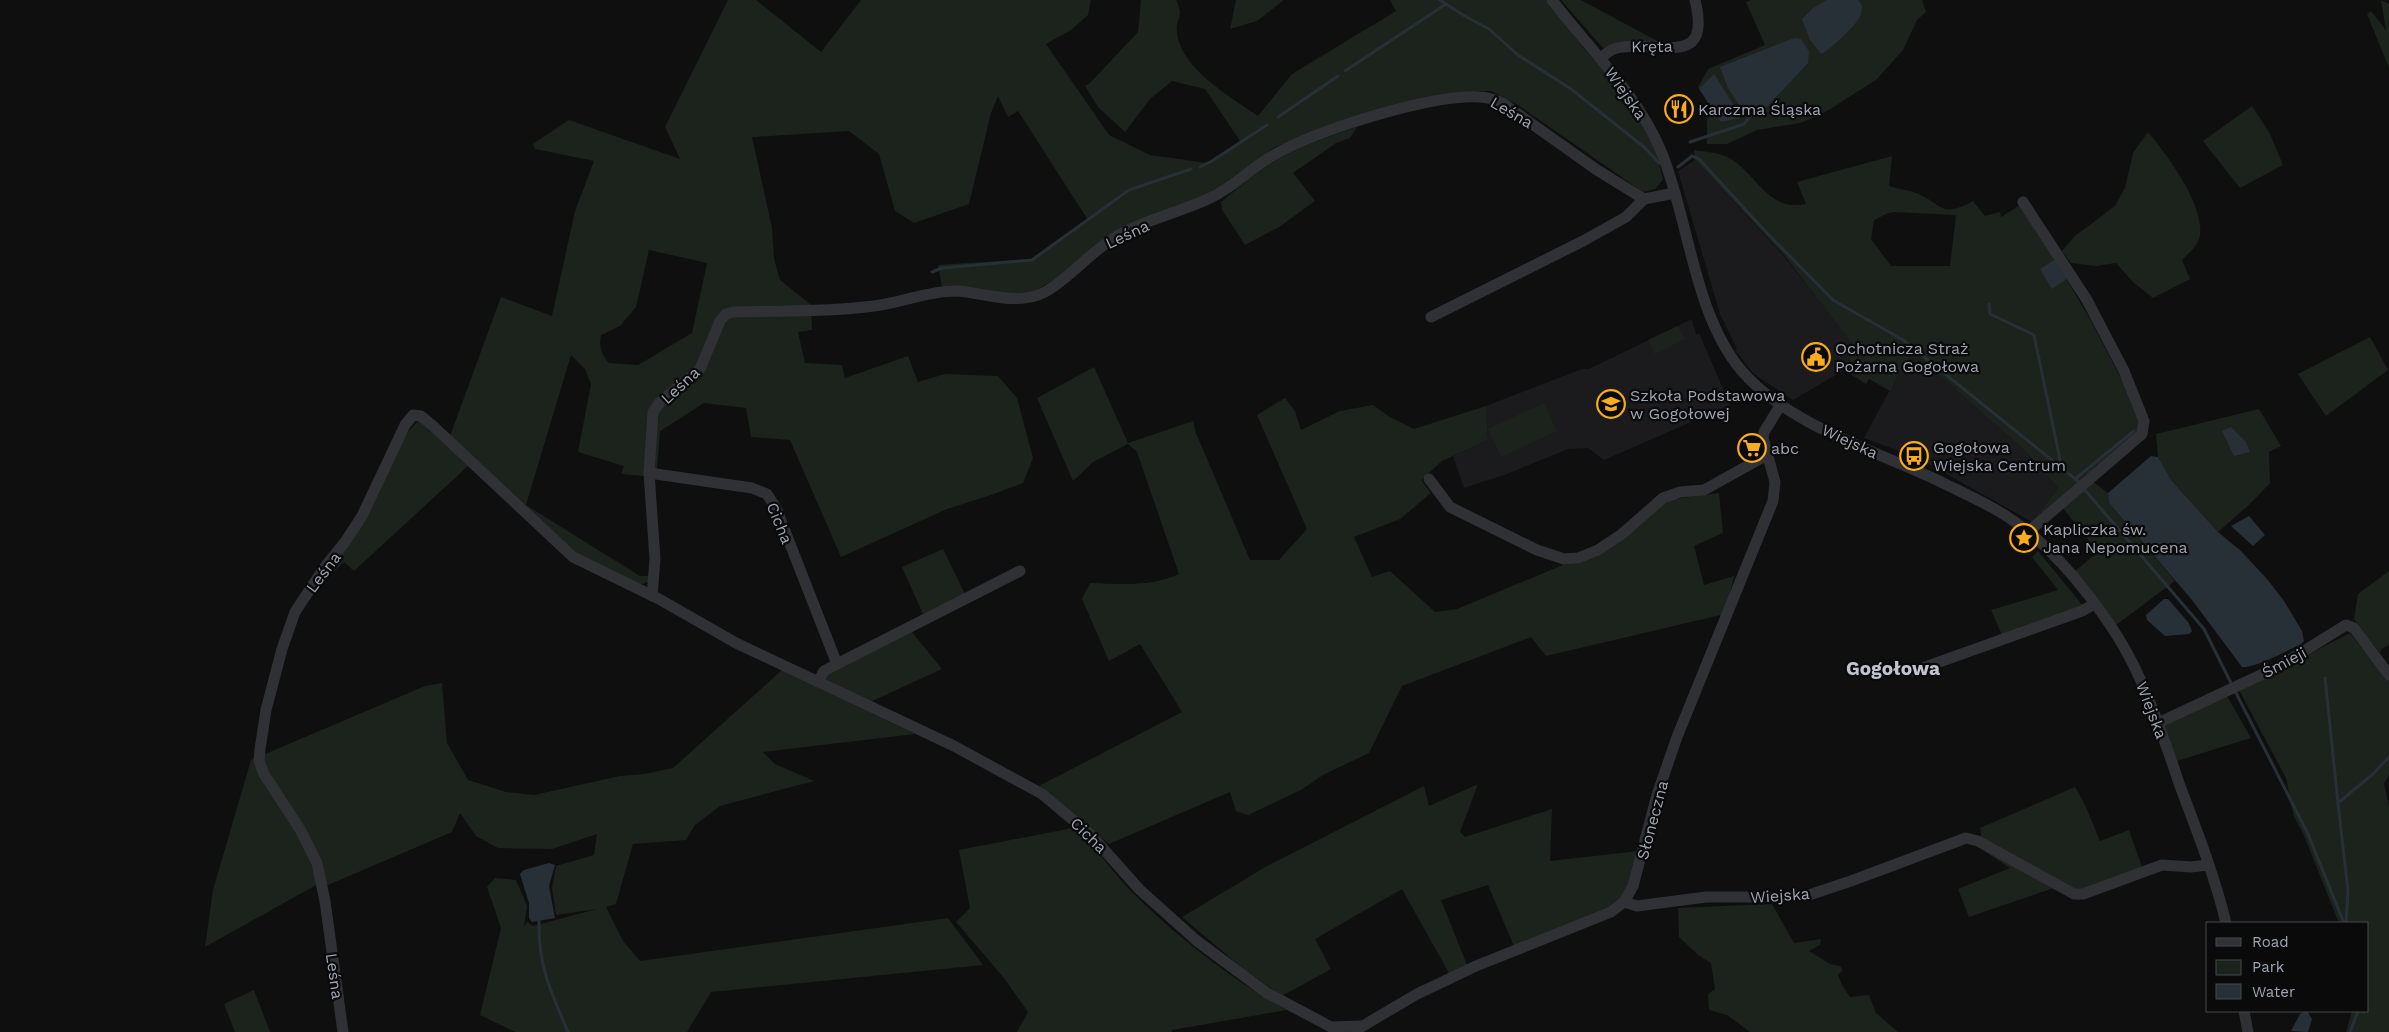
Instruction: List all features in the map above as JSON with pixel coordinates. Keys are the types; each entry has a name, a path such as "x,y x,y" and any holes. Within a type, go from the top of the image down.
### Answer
{"street":[{"name":"Wiejska","path":"1552,0 1632,97 1646,119 1661,152 1675,192 1706,301 1718,335 1745,375 1759,390 1780,406 1822,428 1988,506 2028,532 2060,562 2094,604 2133,664 2158,723 2208,864 2226,922"},
{"name":"Kręta","path":"1601,58 1616,48 1670,48 1691,41 1700,29 1695,0"},
{"name":"Leśna","path":"649,473 654,412 660,402 700,369 720,322 726,314 733,312 869,307 942,292 976,293 1013,298 1034,297 1064,278 1095,250 1119,235 1216,195 1275,154 1341,127 1391,111 1442,101 1478,96 1489,97 1504,104 1597,170 1644,199"},
{"path":"1431,316 1583,241 1626,217 1644,199 1675,192"},
{"path":"2023,202 2087,300 2124,371 2144,421 2142,434 2028,532"},
{"name":"Słoneczna","path":"1624,902 1630,893 1639,869 1657,795 1678,737 1773,500 1774,482 1763,440 1764,432 1780,406"},
{"name":"Leśna","path":"344,1032 325,901 317,863 302,831 264,774 259,761 260,749 266,710 282,649 295,612 362,516 405,425 413,415 421,416 573,557 652,596 736,643 818,682"},
{"path":"1429,479 1439,495 1450,507 1538,550 1564,559 1578,558 1598,550 1622,534 1663,498 1680,492 1704,490 1767,455"},
{"path":"649,473 655,559 652,596"},
{"name":"Cicha","path":"649,473 752,488 769,496 776,508 837,664"},
{"path":"818,682 826,670 1020,571"},
{"path":"1914,671 2082,611 2094,604"},
{"name":"Śmieji","path":"2158,723 2285,664 2346,625 2354,628 2389,674"},
{"name":"Cicha","path":"818,682 954,746 1042,794 1091,835 1140,890 1197,941 1267,993 1333,1029 1357,1029"},
{"name":"Wiejska","path":"1624,902 1637,906 1706,897 1809,895 1966,838 1978,841 2074,894 2086,893 2162,865 2190,867 2208,864"},
{"path":"1357,1029 1417,994 1476,966 1592,920 1614,910 1624,902"},
{"path":"2244,1012 2248,1032"}],"shaded area":[{"path":"1695,160 1783,255 1854,345 1848,368 1793,400 1754,374 1735,350 1737,349 1720,314 1678,171"},
{"name":"Szkoła Podstawowa w Gogołowej","path":"1692,319 1696,335 1699,333 1730,405 1604,460 1588,448 1568,449 1507,474 1464,488 1453,456 1488,440 1486,406 1582,369 1589,369"},
{"path":"1914,351 2024,450 2058,488 2032,522 1918,458 1864,438 1901,369"}],"green space":[{"path":"728,0 756,0 821,52 861,0 1091,0 1088,15 1071,30 1046,44 1109,135 1150,155 1207,163 1240,141 1205,89 1172,81 1150,99 1125,132 1098,107 1085,86 1138,32 1141,0 1176,0 1180,11 1177,33 1181,46 1188,58 1209,81 1258,116 1292,74 1396,11 1390,0 1546,0 1585,50 1625,94 1657,153 1663,180 1655,189 1643,192 1518,105 1491,91 1477,91 1309,133 1275,147 1222,185 1189,204 1108,235 1060,276 1030,294 1006,294 942,287 938,265 1031,259 1088,220 1018,111 1008,117 998,96 991,113 969,204 914,223 895,211 879,154 849,131 752,137 772,228 774,259 780,280 811,305 812,330 798,332 805,363 842,365 845,378 908,356 918,382 945,374 998,376 1017,398 1033,458 1023,483 947,509 841,557 790,440 751,437 746,408 704,403 660,431 657,470 643,476 621,474 624,466 578,452 591,384 585,369 571,355 526,505 450,436 501,297 552,316 575,211 594,161 535,149 533,144 569,120 680,159 665,127","holes":["649,250 707,263 692,333 638,365 609,363 601,350 601,335 620,326 636,307"]},
{"path":"1236,0 1284,0 1257,21 1230,29"},
{"path":"1561,0 1581,0 1659,42 1671,43 1684,40 1694,34 1697,20 1698,27 1696,33 1686,41 1665,46 1635,43 1603,48"},
{"path":"1751,0 1922,0 1926,12 1917,20 1903,50 1877,79 1832,108 1800,123 1757,130 1727,144 1707,144 1707,100 1698,87 1708,69 1765,45 1746,2"},
{"path":"2381,0 2389,4 2389,68 2367,14 2371,11 2386,30"},
{"path":"2252,106 2270,134 2283,165 2240,188 2203,141"},
{"path":"1357,127 1350,138 1336,143 1293,173 1315,201 1279,227 1245,245 1222,210 1221,202 1258,172 1275,161 1309,144"},
{"path":"2148,132 2183,180 2200,223 2200,235 2197,243 2182,260 2190,279 2153,298 2133,282 2116,263 2096,266 2071,263 2062,251 2075,236 2115,206 2125,188 2133,153"},
{"path":"1694,150 1727,157 1740,166 1773,197 1782,203 1793,205 1806,204 1797,182 1892,156 1889,186 1916,193 1948,210 1973,201 1985,216 2000,212 2001,217 2022,204 2090,319 2128,392 2140,423 2138,433 2032,522 2058,488 2024,450 1914,352 1901,369 1890,391 1869,379 1866,384 1847,372 1853,345 1784,255 1695,160","holes":["1888,213 1956,215 1950,266 1891,266 1871,239 1874,220"]},
{"path":"1678,326 1685,339 1655,354 1648,340"},
{"path":"2370,337 2388,370 2326,416 2298,374"},
{"path":"1094,367 1128,443 1193,421 1196,433 1250,560 1279,560 1307,529 1257,415 1285,398 1295,411 1301,430 1340,411 1373,405 1390,417 1414,429 1486,406 1488,440 1442,461 1421,480 1431,493 1400,519 1354,537 1372,577 1390,571 1435,612 1457,609 1563,565 1580,563 1663,504 1676,499 1719,493 1723,533 1694,546 1704,585 1734,576 1725,614 1546,656 1531,637 1402,686 1369,753 1323,775 1301,790 1248,815 1236,811 1230,792 1109,844 1063,805 1037,787 1182,712 1140,644 1109,661 1082,599 1090,583 1147,583 1179,574 1137,452 1128,444 1093,462 1073,481 1037,398"},
{"path":"1544,403 1557,431 1501,457 1488,429"},
{"path":"2259,409 2281,446 2269,452 2270,483 2251,503 2218,532 2172,481 2158,457 2156,434"},
{"path":"419,420 468,466 354,571 344,562 332,573 326,570 402,438"},
{"path":"2092,481 2108,493 2109,503 2175,581 2116,625 2074,572 2098,552 2062,507"},
{"path":"526,505 640,576 650,576 648,582 640,585 580,558 560,543"},
{"path":"943,549 965,594 923,614 902,567"},
{"path":"2038,551 2084,607 2002,635 1991,610 2058,590 2032,557"},
{"path":"2389,571 2389,645 2381,649 2380,653 2354,619 2358,594"},
{"path":"911,631 942,669 870,702 826,679 828,674"},
{"path":"2350,633 2389,681 2389,775 2384,783 2389,807 2389,1032 2346,1032 2352,1012 2369,1012 2369,922 2339,922 2303,833 2294,817 2286,778 2239,690"},
{"path":"782,670 915,734 763,752 775,764 814,781 720,806 695,825 686,840 633,844 616,904 606,907 623,941 640,961 948,918 983,965 711,992 687,1032 515,1032 480,1015 501,928 487,887 495,878 516,880 527,906 524,926 527,922 533,926 597,909 556,915 552,888 556,866 594,855 597,834 552,849 498,848 476,836 460,813 452,832 328,885 318,884 205,947 213,890 251,760 425,686 442,683 447,743 468,780 506,792 534,795 620,776 644,774 673,768"},
{"path":"2227,696 2251,738 2177,761 2164,726"},
{"path":"1478,784 1460,832 1465,837 1552,809 1550,861 1639,851 1630,883 1620,901 1613,907 1587,920 1514,946 1488,885 1441,900 1467,965 1450,975 1402,889 1315,939 1331,969 1282,996 1246,971 1182,917 1267,866 1424,786 1429,806"},
{"path":"2075,787 2086,807 2100,841 2129,830 2142,867 2119,884 2078,900 2054,888 1969,917 1958,889 2010,868 1984,851 1980,828"},
{"path":"1078,827 1122,882 1164,922 1225,971 1287,1010 1172,1030 1172,1032 1017,1032 1028,1012 1004,978 956,922 970,908 959,850"},
{"path":"1772,904 1794,943 1821,939 1820,945 1809,951 1830,964 1840,966 1843,970 1838,975 1850,997 1869,995 1876,1013 1898,1032 1750,1032 1727,1015 1709,1010 1708,994 1715,989 1711,963 1698,955 1679,937 1678,908"},
{"path":"254,990 270,1032 235,1032 224,1004"}],"water":[{"path":"1827,0 1858,0 1862,10 1859,18 1850,30 1821,54 1810,40 1802,19 1813,8"},
{"path":"1794,38 1801,39 1809,51 1808,63 1761,113 1748,119 1728,88 1720,67"},
{"path":"1714,74 1740,115 1740,118 1721,122 1699,89"},
{"path":"2056,259 2068,278 2052,289 2040,269"},
{"path":"2231,427 2246,442 2250,452 2234,456 2222,431"},
{"path":"2151,456 2158,457 2172,481 2218,532 2241,551 2267,579 2284,601 2302,631 2304,641 2301,644 2262,662 2242,667 2192,600 2109,503 2108,493"},
{"path":"2249,516 2265,535 2253,546 2231,526"},
{"path":"2164,599 2168,599 2188,622 2192,631 2189,634 2165,636 2147,620 2146,615"},
{"path":"549,863 555,865 549,886 555,918 532,922 529,918 529,903 520,874 524,870"},
{"path":"2308,1012 2312,1019 2308,1032 2291,1031 2300,1014"}],"waterway":[{"path":"1440,0 1489,29 1518,55 1571,89 1644,147 1659,163"},
{"path":"1345,71 1446,4"},
{"path":"1278,117 1338,76"},
{"path":"1690,142 1744,124 1748,119"},
{"path":"1200,167 1267,125"},
{"path":"1692,156 1699,159 1767,233 1833,300 1903,340 2079,482"},
{"path":"1678,167 1692,156"},
{"path":"932,272 942,268 1032,260 1129,190 1191,169"},
{"path":"1989,304 1990,314 2034,335 2062,469"},
{"path":"2075,479 2134,431"},
{"path":"2084,489 2204,629 2231,683"},
{"path":"2325,678 2338,803"},
{"path":"2235,691 2308,834 2344,922"},
{"path":"2346,922 2348,891 2338,803 2373,774 2389,757"},
{"path":"539,921 543,965 551,991 568,1032"},
{"path":"2350,1032 2358,1012"}],"place":[{"name":"Karczma Śląska","path":"1679,109"},
{"name":"Ochotnicza Straż Pożarna Gogołowa","path":"1816,357"},
{"name":"Szkoła Podstawowa w Gogołowej","path":"1611,404"},
{"name":"abc","path":"1752,448"},
{"name":"Gogołowa Wiejska Centrum","path":"1914,456"},
{"name":"Kapliczka św. Jana Nepomucena","path":"2024,538"}],"district":[{"name":"Gogołowa","path":"1893,668"}]}
